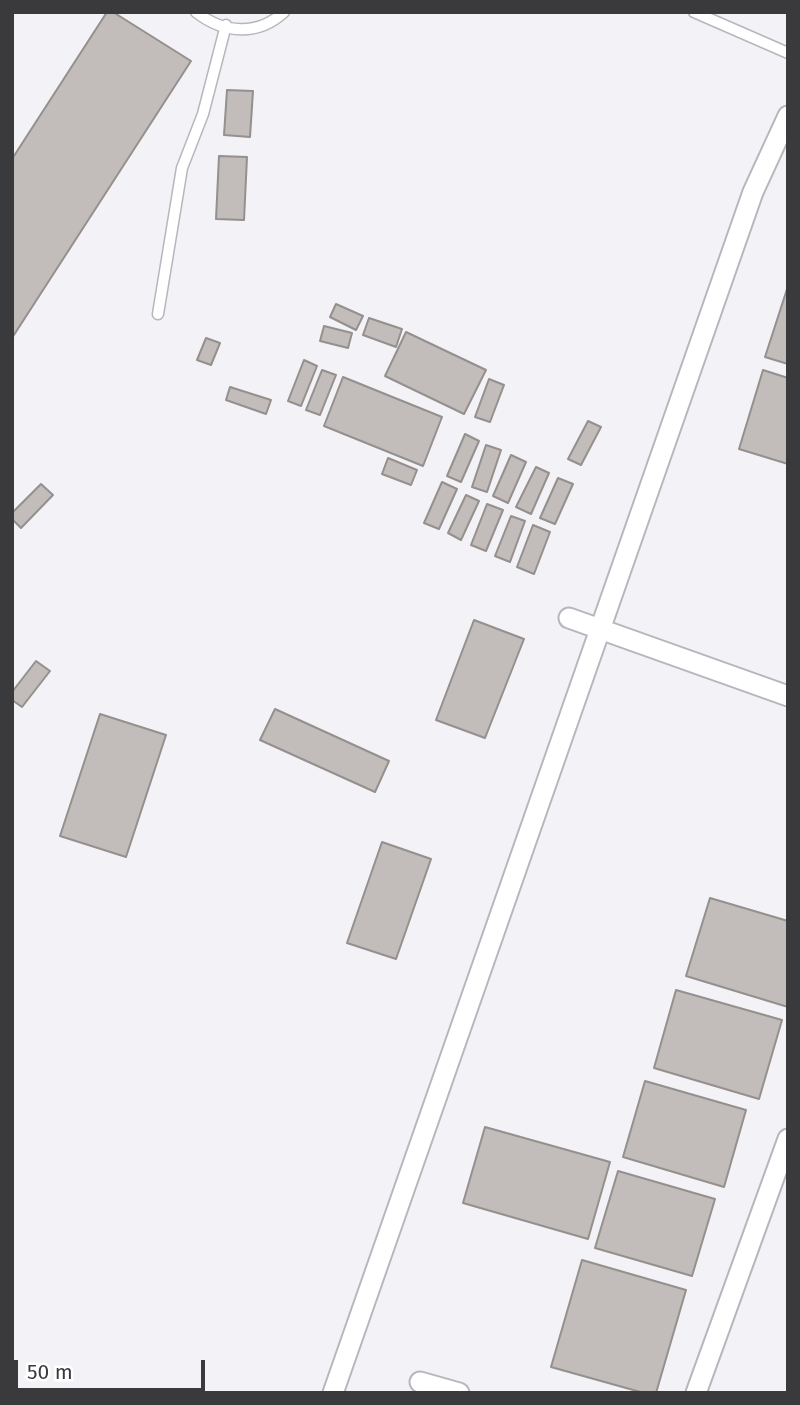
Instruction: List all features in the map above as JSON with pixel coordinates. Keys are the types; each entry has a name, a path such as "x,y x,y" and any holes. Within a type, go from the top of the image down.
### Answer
{"street":[{"path":"332,1393 752,192 788,116"},
{"path":"569,618 788,696"},
{"path":"696,1393 782,1174 788,1139"},
{"path":"420,1382 459,1393"}],"lane":[{"path":"196,12 243,32 271,24 285,12"},
{"path":"694,12 788,53"},
{"path":"158,314 182,168 204,114 226,25"}],"building":[{"path":"107,12 113,12 191,61 12,338 12,159"},
{"path":"227,90 253,91 250,137 224,135"},
{"path":"219,156 247,157 244,220 216,219"},
{"path":"788,286 788,364 765,357"},
{"path":"336,304 363,316 356,330 330,317"},
{"path":"369,318 402,329 396,347 363,335"},
{"path":"324,326 352,333 348,348 320,341"},
{"path":"406,332 486,370 464,414 385,376"},
{"path":"206,338 220,343 211,365 197,360"},
{"path":"304,360 317,366 301,406 288,401"},
{"path":"322,370 336,375 320,415 306,410"},
{"path":"763,370 788,378 788,464 739,449"},
{"path":"343,377 442,417 423,466 324,426"},
{"path":"489,379 504,385 490,422 475,417"},
{"path":"230,387 271,400 266,414 226,400"},
{"path":"588,421 601,427 581,465 568,459"},
{"path":"465,434 479,441 461,482 447,476"},
{"path":"486,445 501,450 487,492 472,487"},
{"path":"511,455 526,462 508,503 493,496"},
{"path":"388,458 417,470 411,485 382,474"},
{"path":"536,467 549,473 531,514 516,507"},
{"path":"558,478 573,484 555,524 540,518"},
{"path":"442,482 457,489 439,529 424,523"},
{"path":"41,484 53,495 21,528 12,519 12,513"},
{"path":"466,495 479,501 461,540 448,533"},
{"path":"487,504 503,510 486,551 471,545"},
{"path":"511,516 525,521 510,562 495,556"},
{"path":"533,525 550,532 534,574 517,567"},
{"path":"474,620 524,639 485,738 436,720"},
{"path":"36,661 50,671 22,707 12,700 12,692"},
{"path":"275,709 389,761 375,792 260,740"},
{"path":"100,714 166,735 126,857 60,836"},
{"path":"382,842 431,859 396,959 347,943"},
{"path":"710,898 788,921 788,1007 686,976"},
{"path":"676,990 782,1020 759,1099 654,1068"},
{"path":"645,1081 746,1110 724,1187 623,1157"},
{"path":"485,1127 610,1162 588,1239 463,1203"},
{"path":"618,1171 715,1199 692,1276 595,1248"},
{"path":"582,1260 686,1290 656,1393 644,1393 551,1367"}]}
